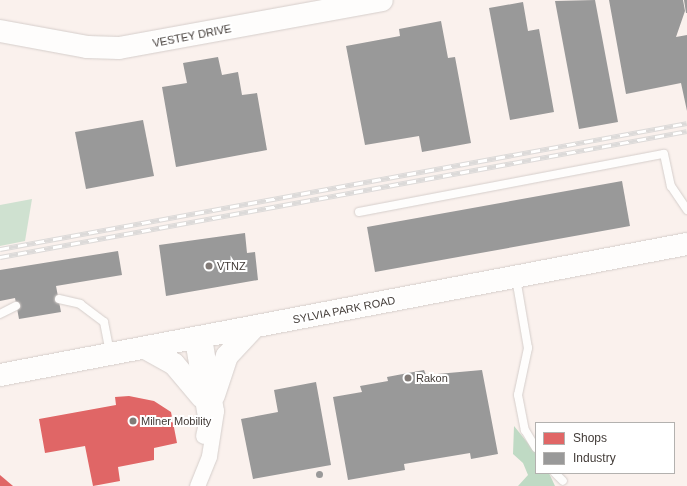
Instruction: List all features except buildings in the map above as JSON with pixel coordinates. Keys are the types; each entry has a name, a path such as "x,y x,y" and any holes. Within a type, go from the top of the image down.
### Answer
{"main road":[{"name":"VESTEY DRIVE","path":"0,31 87,47 119,48 382,0"},
{"name":"SYLVIA PARK ROAD","path":"0,375 253,328 687,244"},
{"path":"146,348 174,364 208,396 227,356 253,328"}],"street":[{"path":"197,486 213,438 208,396 198,338"},
{"path":"188,486 195,476 206,423 208,396"}],"lane":[{"path":"359,212 664,154 670,186 687,210"},
{"path":"516,277 528,348 518,395 525,430 535,446"},
{"path":"59,299 80,304 104,322 110,354"},
{"path":"0,314 16,306"},
{"path":"556,474 563,481"}],"green space":[{"path":"32,199 25,241 0,246 0,205"},
{"path":"514,426 535,452 535,474 549,474 555,486 518,486 528,475 523,463 513,454"}],"railway":[{"path":"0,249 687,123"},
{"path":"0,257 687,131"}],"place":[{"name":"VTNZ","path":"209,266"},
{"name":"Rakon","path":"408,378"},
{"name":"Milner Mobility","path":"133,421"}]}
